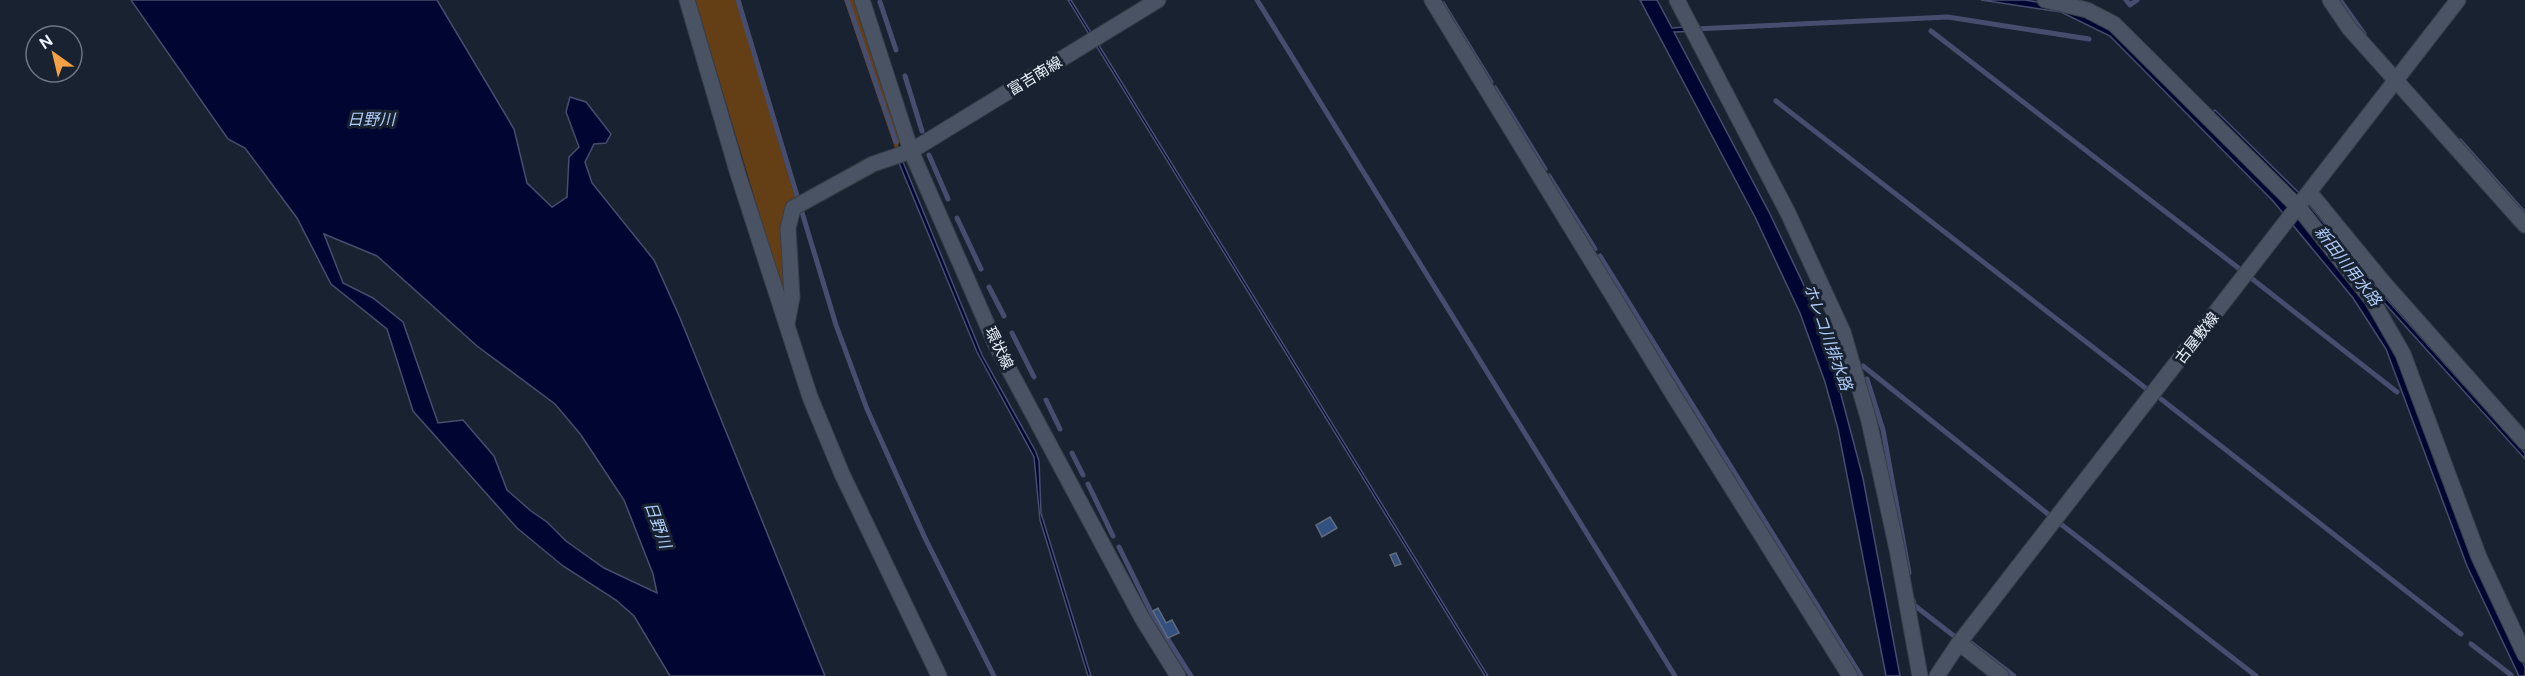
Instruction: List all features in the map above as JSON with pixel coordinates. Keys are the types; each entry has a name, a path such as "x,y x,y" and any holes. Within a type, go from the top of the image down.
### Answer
{"street":[{"path":"687,0 738,174 810,397 842,474 939,676"},
{"name":"環状線","path":"862,0 911,151 996,345 1142,618 1178,676"},
{"name":"富吉南線","path":"787,324 792,297 788,228 793,208 873,164 911,151 1158,0"},
{"path":"1432,0 1676,399 1850,676"},
{"path":"1677,0 1788,213 1844,332 1869,422 1920,676"},
{"path":"2045,0 2087,10 2114,24 2299,208 2372,300 2403,354 2479,556 2525,655"},
{"path":"2330,0 2349,28 2525,225"},
{"name":"古屋敷線","path":"1937,676 1959,643 2299,208 2458,0"},
{"path":"2310,193 2383,282 2525,442"},
{"path":"1959,643 2001,676"}],"shaded area":[{"path":"695,0 736,0 796,201 785,299"},
{"path":"844,0 854,0 900,141 896,151"}],"water":[{"name":"日野川","path":"131,0 437,0 514,129 527,183 552,207 567,197 569,157 579,147 566,112 570,97 586,102 611,134 606,143 594,144 585,162 592,183 654,260 680,318 825,676 670,676 634,616 616,600 563,566 517,528 413,411 387,329 331,284 297,218 245,148 228,139","holes":["324,234 377,256 477,346 555,404 581,435 624,500 653,574 657,593 604,568 566,541 547,522 507,490 494,456 463,420 438,423 403,322 373,298 343,283"]},
{"path":"1068,0 1071,0 1488,676 1485,676"},
{"path":"1640,0 1657,0 1672,28 1699,26 1700,31 1674,32 1770,214 1826,338 1863,478 1900,676 1886,676 1838,429 1825,382 1800,313 1755,217"},
{"path":"1981,0 2025,0 2062,6 2105,24 2288,207 2360,292 2394,346 2474,563 2525,667 2525,676 2519,676 2467,566 2386,349 2353,298 2273,201 2110,36 2061,12"},
{"path":"2215,110 2300,194 2382,294 2525,453 2525,459 2379,297 2296,195 2212,113"},
{"path":"903,162 982,355 1036,452 1039,461 1041,513 1091,676 1088,676 1040,520 1034,457 977,352 899,163"}],"building":[{"path":"1330,517 1337,528 1322,537 1316,525"},
{"path":"1396,553 1401,564 1395,566 1390,555"},
{"path":"1158,608 1166,623 1172,620 1179,633 1168,638 1153,611"}],"waterway":[{"path":"738,0 836,325 867,409 925,538 994,676"},
{"path":"847,0 896,142"},
{"path":"1257,0 1675,676"},
{"path":"2126,0 2130,5 2137,0"},
{"path":"2340,0 2364,34"},
{"path":"880,2 896,50"},
{"path":"1443,4 1491,82"},
{"path":"1695,29 1948,17 2089,39"},
{"path":"1931,31 2241,270"},
{"path":"905,76 922,131"},
{"path":"1495,88 1545,169"},
{"path":"1776,101 2148,390"},
{"path":"2460,141 2525,214"},
{"path":"929,155 948,199"},
{"path":"1549,176 1595,249"},
{"path":"957,218 981,269"},
{"path":"1600,256 1647,332"},
{"path":"2251,278 2397,392"},
{"path":"989,287 1004,316"},
{"path":"1012,333 1034,377"},
{"path":"1649,335 1861,676"},
{"path":"1863,366 2048,514"},
{"path":"1867,379 1883,430 1909,573"},
{"path":"2161,399 2461,634"},
{"path":"1046,400 1060,429"},
{"path":"1072,453 1083,475"},
{"path":"1088,484 1113,536"},
{"path":"2062,525 2256,676"},
{"path":"1119,547 1152,614 1191,676"},
{"path":"1913,600 1914,605 1954,636"},
{"path":"1971,643 2014,676"},
{"path":"2471,644 2511,675"}],"water label":[{"name":"新田川用水路","path":"2348,266"},
{"name":"ホレコ川排水路","path":"1828,337"}]}
